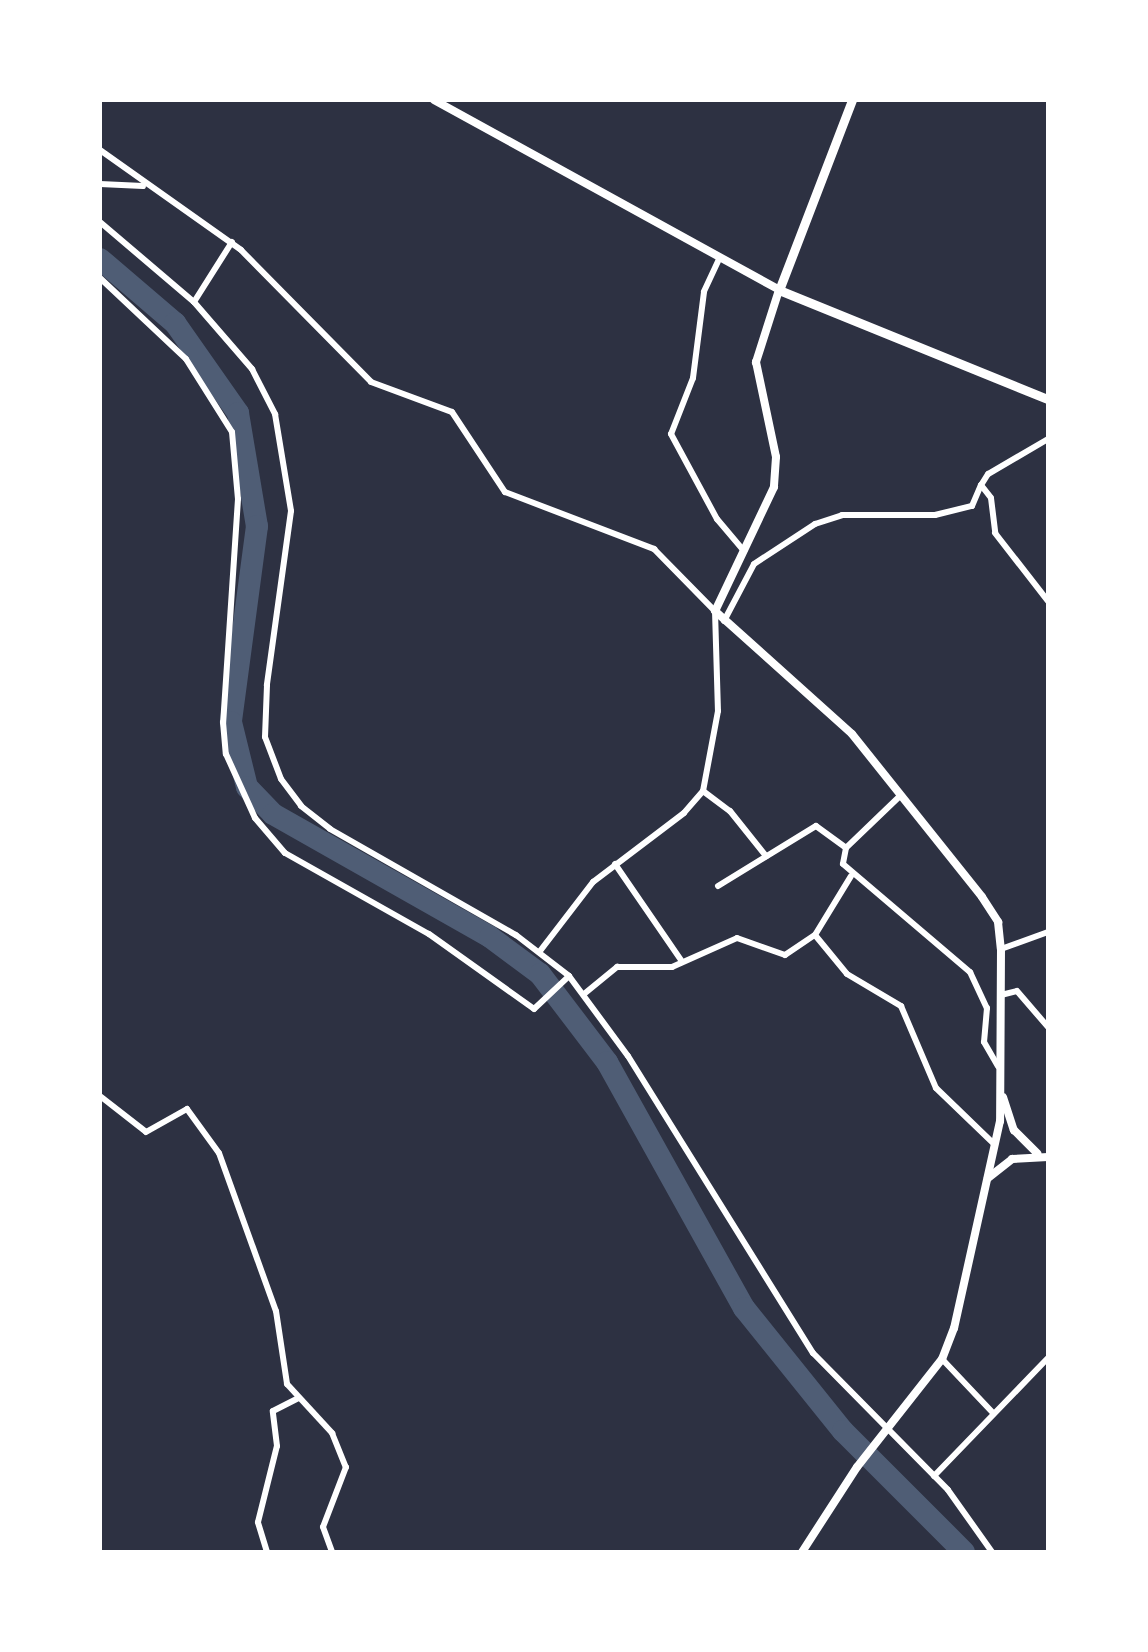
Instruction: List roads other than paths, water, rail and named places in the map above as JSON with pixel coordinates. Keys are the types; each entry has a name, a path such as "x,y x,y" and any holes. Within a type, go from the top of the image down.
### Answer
{"main road":[{"path":"852,100 779,290 1048,398"}],"street":[{"path":"434,100 779,290 756,362 776,476 714,612 718,711 703,791 684,814 615,864 571,904 540,950"},
{"path":"100,150 143,186 232,242 372,382 452,412 505,492 654,548 724,622 852,734 998,922 1000,1088 995,1146 942,1359 858,1465 802,1552"},
{"path":"100,184 143,186"},
{"path":"100,222 194,302 252,370 275,414 290,485 287,553 266,685 265,737 281,779 301,806 330,829 540,950 584,994 813,1353 849,1397 888,1428 934,1476 992,1552"},
{"path":"194,302 232,242"},
{"path":"720,256 704,292 692,378 671,434 717,519 744,551"},
{"path":"100,278 186,359 232,432 237,516 223,722 226,754 255,818 285,853 429,934 536,1007 568,977"},
{"path":"724,622 754,564 815,524 842,515 934,515 972,506 988,474 1048,440"},
{"path":"981,484 991,498 995,534 1048,601"},
{"path":"703,791 730,812 766,856"},
{"path":"902,794 846,848 842,859 851,876 964,963 987,1008 984,1042 998,1066"},
{"path":"718,886 816,826 846,848"},
{"path":"615,864 681,960"},
{"path":"584,994 617,967 661,969 737,938 785,955 815,936 851,876"},
{"path":"1001,949 1048,932"},
{"path":"815,936 847,974 901,1006 936,1088 995,1146"},
{"path":"1001,995 1017,990 1048,1028"},
{"path":"987,1008 1001,1008"},
{"path":"1000,1088 1014,1130 1038,1154"},
{"path":"100,1096 146,1132 156,1131 177,1110 198,1117 244,1220 276,1312 287,1384 297,1400 332,1434 346,1467 323,1527 332,1552"},
{"path":"985,1181 1012,1159 1038,1154 1048,1157"},
{"path":"934,1476 1048,1358"},
{"path":"942,1359 993,1414"},
{"path":"267,1552 258,1522 277,1446 273,1411 297,1400"}],"waterway":[{"path":"100,259 175,323 238,413 257,526 231,722 247,787 273,814 490,937 540,974 607,1062 744,1308 843,1431 964,1552"}]}
